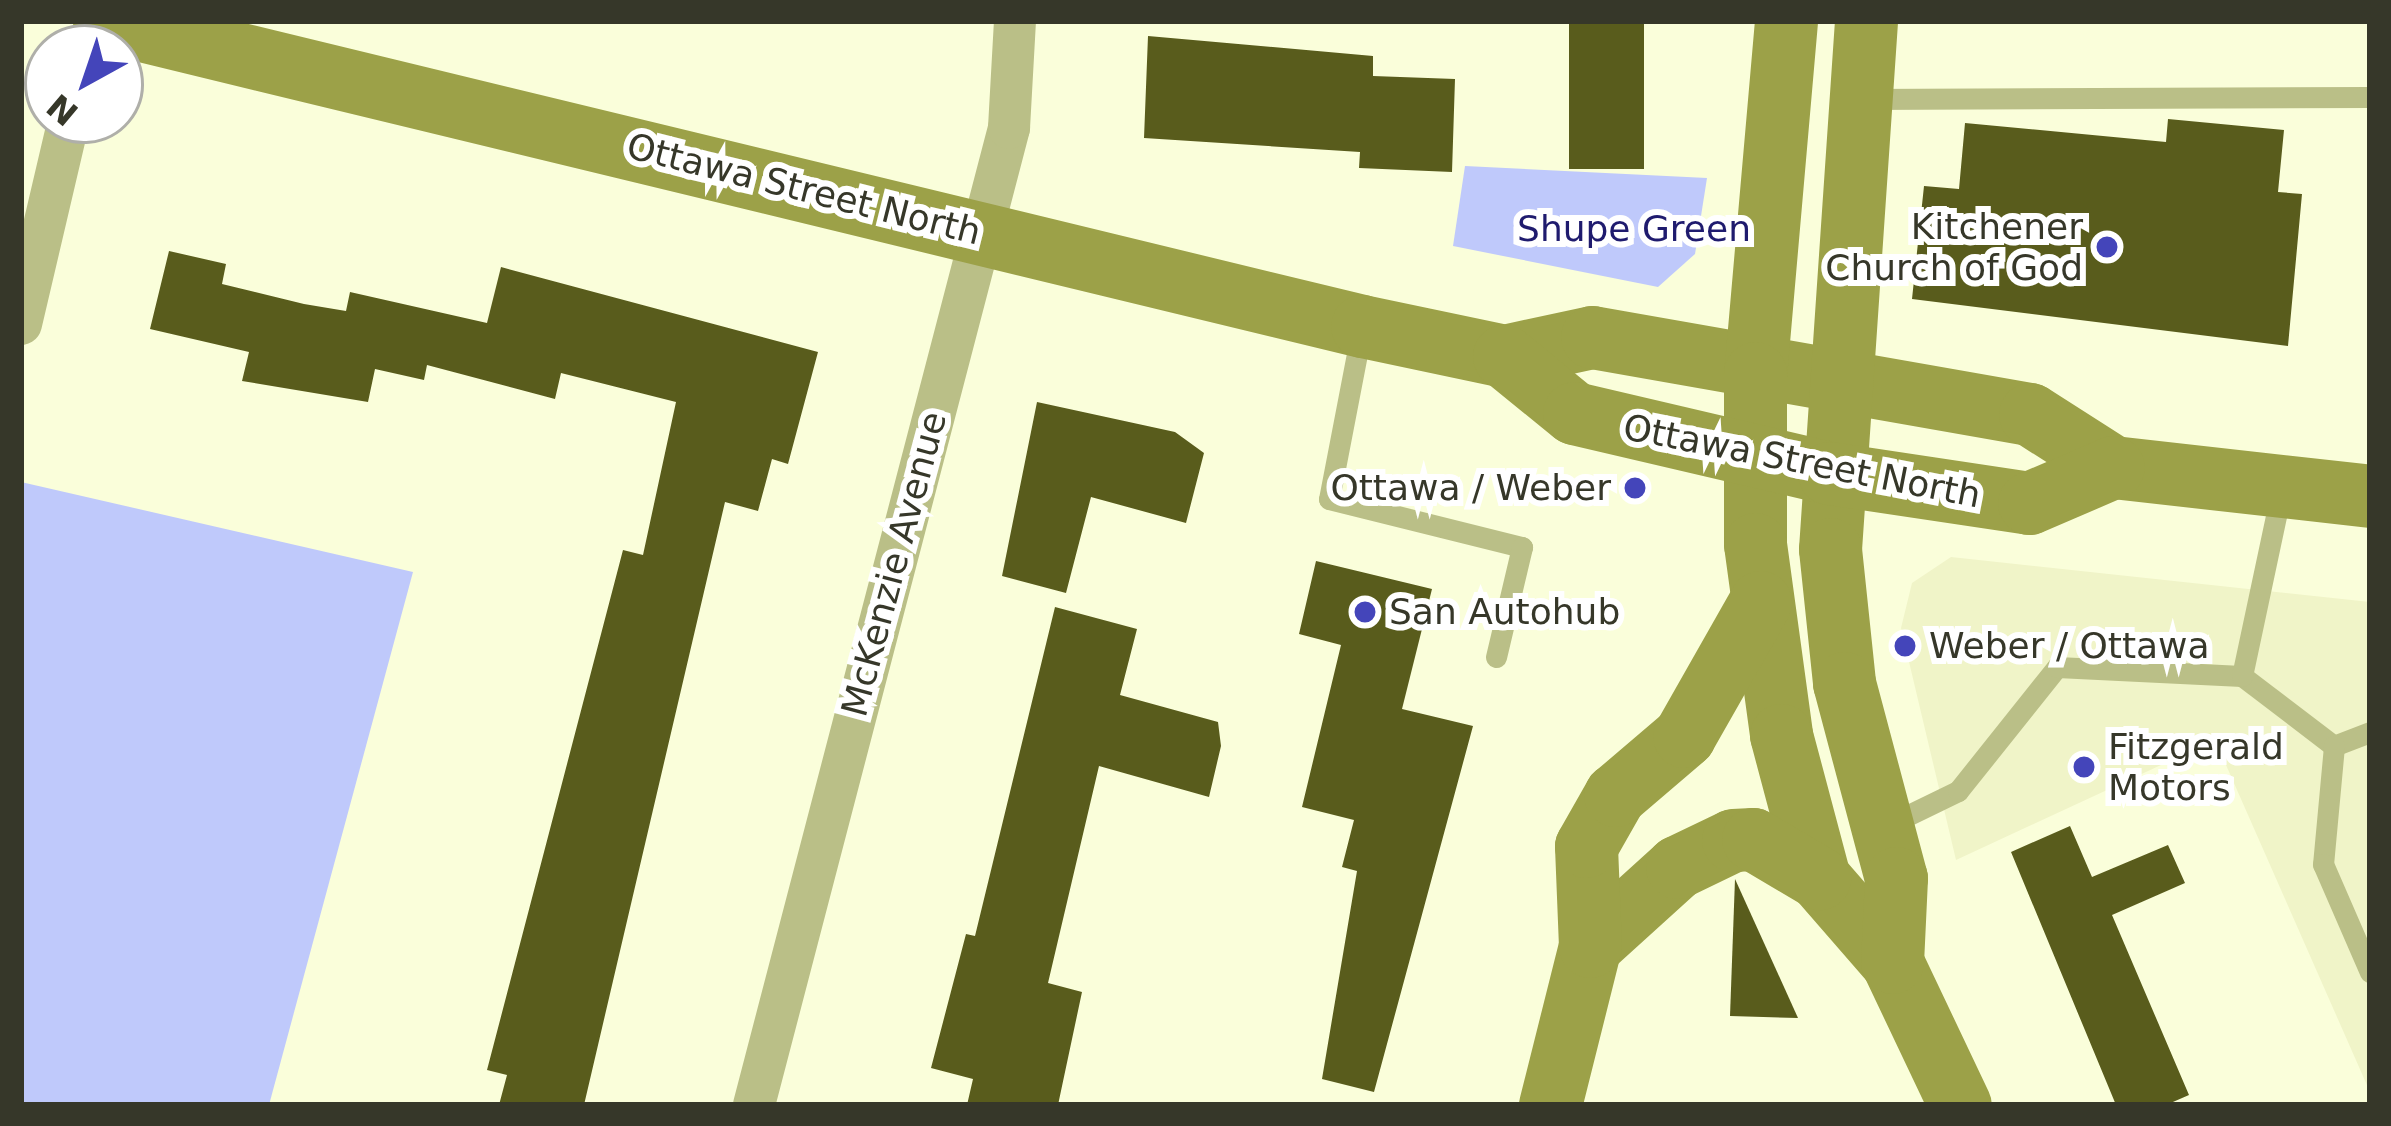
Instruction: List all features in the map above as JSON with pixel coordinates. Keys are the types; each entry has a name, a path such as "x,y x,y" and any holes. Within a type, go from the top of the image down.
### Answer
{"main road":[{"name":"Ottawa Street North","path":"104,21 1362,326 1504,356 1592,338 1834,388 2030,414 2113,467 2370,496"},
{"path":"1786,21 1755,373 1754,458 1760,602 1820,878"},
{"path":"1866,21 1829,473 1844,683 1896,878 1892,962"},
{"name":"Ottawa Street North","path":"1504,356 1574,413 1829,473 2029,503 2113,467"},
{"path":"1550,1105 1590,946 1586,846 1600,812 1684,736 1760,602"},
{"path":"1590,946 1677,867 1733,840 1754,839 1820,878 1892,962 1960,1105"}],"street":[{"name":"McKenzie Avenue","path":"754,1105 1009,128 1016,21"},
{"path":"21,324 63,144"}],"lane":[{"path":"1858,98 2370,97"},
{"path":"1362,326 1329,499 1522,547 1496,657"},
{"path":"2242,676 2282,486"},
{"path":"1880,829 1958,791 2057,667 2242,676 2334,746"},
{"path":"2334,746 2370,732"},
{"path":"2334,746 2323,864 2370,972"}],"shaded area":[{"path":"1951,557 2370,602 2370,1092 2215,740 1956,860 1901,628 1912,583"}],"green space":[{"name":"Shupe Green","path":"1465,166 1707,178 1695,254 1658,287 1453,246"},
{"path":"21,482 413,572 269,1105 21,1105"}],"building":[{"path":"1569,21 1644,21 1644,169 1569,169"},
{"path":"1148,36 1373,56 1373,76 1455,79 1452,172 1359,168 1360,152 1144,138"},
{"name":"Kitchener Church of God","path":"2168,119 2284,130 2278,192 2302,194 2288,346 1912,299 1924,186 1959,189 1965,123 2166,142"},
{"path":"169,251 226,264 222,284 304,304 346,311 350,292 487,323 501,267 818,352 788,464 772,459 758,511 725,502 584,1105 499,1105 507,1075 487,1070 623,550 643,555 676,402 561,373 555,399 427,365 424,380 375,369 368,402 242,381 249,352 150,329"},
{"path":"1037,402 1175,432 1204,453 1186,523 1091,497 1066,593 1002,576"},
{"path":"1316,561 1432,589 1402,709 1473,726 1374,1092 1322,1079 1357,871 1342,867 1354,820 1302,807 1341,645 1299,634"},
{"path":"1055,607 1137,629 1120,695 1218,722 1221,746 1209,797 1099,766 1048,983 1082,992 1058,1105 967,1105 973,1079 931,1068 966,934 975,936"},
{"path":"2070,826 2092,877 2168,845 2185,883 2112,915 2189,1095 2166,1105 2116,1105 2011,852"},
{"path":"1735,879 1798,1018 1730,1016"}],"place":[{"name":"Kitchener Church of God","path":"2107,247"},
{"name":"Ottawa / Weber","path":"1635,488"},
{"name":"San Autohub","path":"1365,612"},
{"name":"Weber / Ottawa","path":"1905,646"},
{"name":"Fitzgerald Motors","path":"2084,767"}]}
